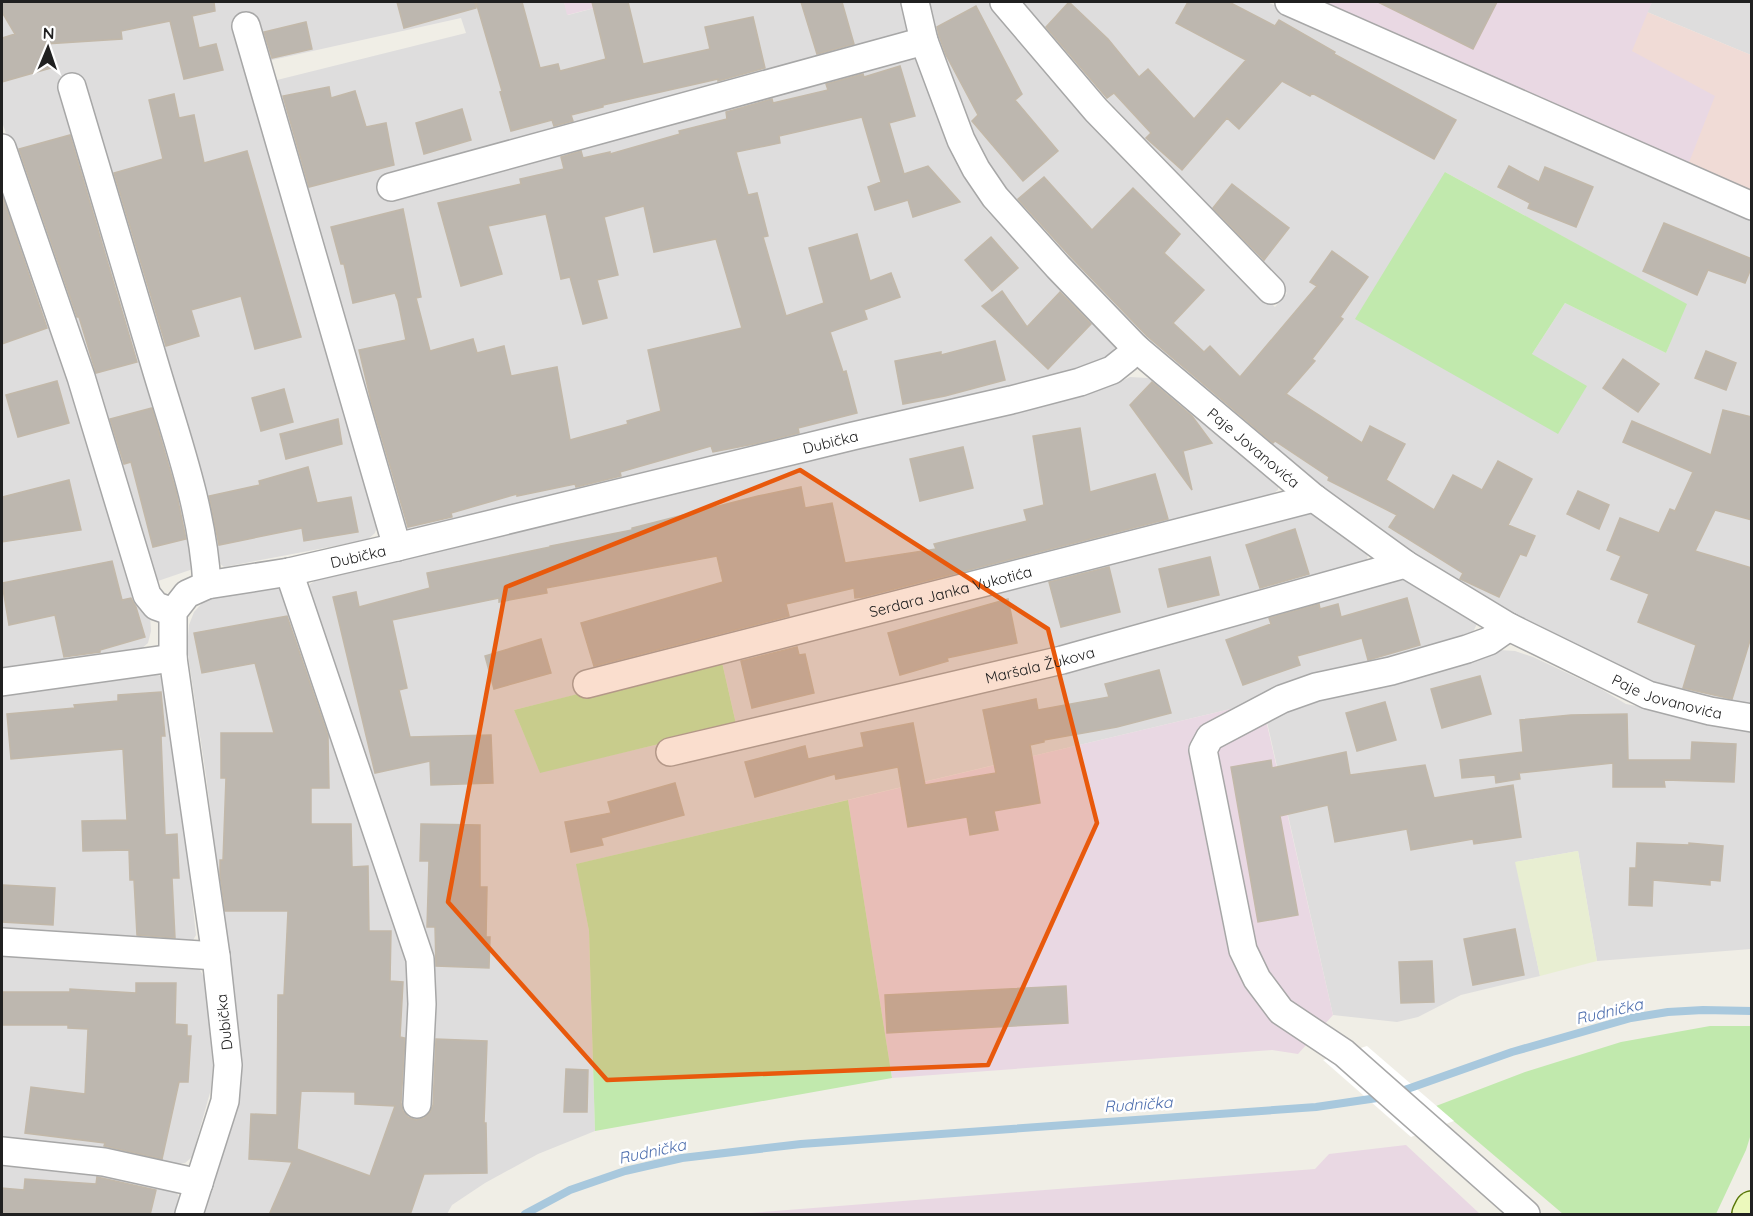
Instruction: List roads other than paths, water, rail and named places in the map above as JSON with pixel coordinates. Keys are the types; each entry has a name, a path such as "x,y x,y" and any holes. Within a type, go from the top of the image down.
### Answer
{"main road":[{"path":"1749,1215 1752,1208"}],"street":[{"name":"Paje Jovanovića","path":"915,2 924,41 961,140 976,169 995,197 1136,348 1314,498 1406,564 1509,627 1648,695 1710,711 1752,718"},
{"path":"1005,2 1096,110 1271,290"},
{"path":"1289,2 1752,206"},
{"path":"246,26 397,547"},
{"path":"391,187 924,41"},
{"path":"72,87 200,526 207,585"},
{"path":"2,148 81,377 147,596 156,606 172,612"},
{"name":"Dubička","path":"189,1215 225,1101 228,1065 216,956 174,658 172,612 187,594 207,585 289,572 397,547 1080,382 1112,370 1136,348"},
{"name":"Serdara Janka Vukotića","path":"587,684 1314,498"},
{"name":"Maršala Žukova","path":"670,752 1062,660 1406,564"},
{"path":"289,572 420,959 422,1004 417,1104"},
{"path":"1509,627 1489,640 1467,649 1391,671 1316,687 1282,699 1210,737 1203,750 1243,950 1257,979 1281,1011 1344,1053 1526,1215"},
{"path":"2,682 174,658"},
{"path":"2,942 216,956"},
{"path":"2,1151 104,1162 199,1183"}],"waterway":[{"name":"Rudnička","path":"1396,1093 1512,1052 1631,1018 1668,1012 1752,1011"},
{"name":"Rudnička","path":"525,1214 570,1190 625,1171 682,1158 801,1144 1316,1107 1384,1097"}]}
